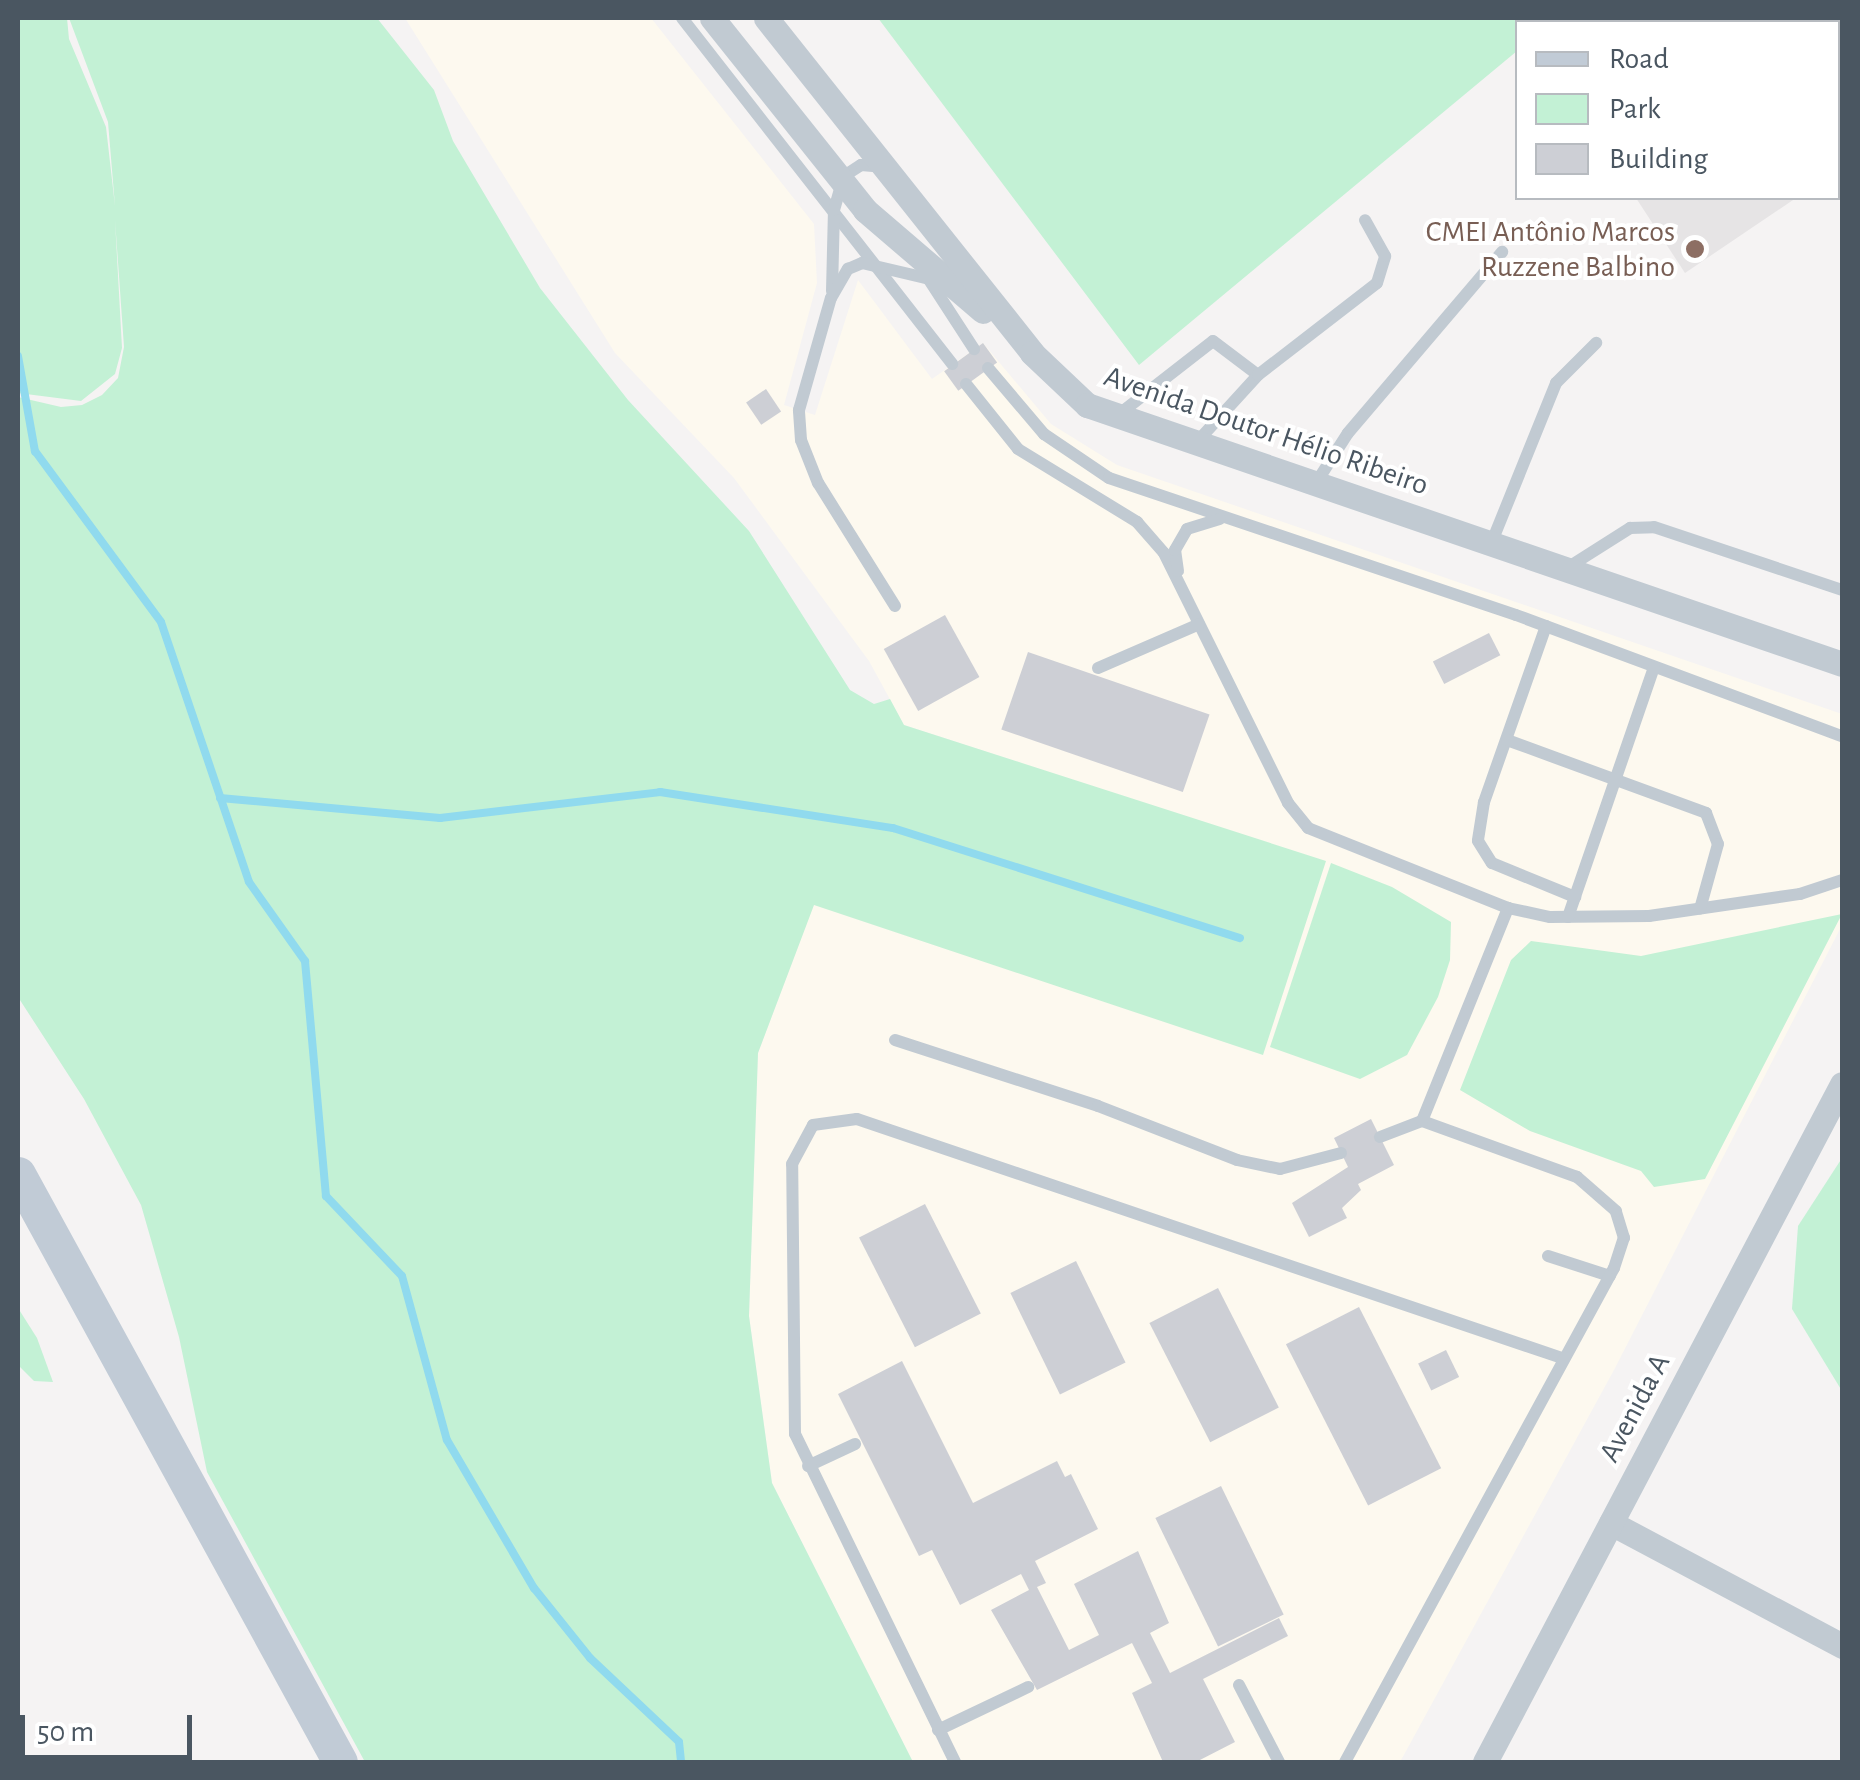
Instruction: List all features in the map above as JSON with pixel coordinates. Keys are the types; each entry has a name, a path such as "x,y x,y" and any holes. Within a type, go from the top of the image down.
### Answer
{"street":[{"path":"712,18 841,182 923,270 1032,353"},
{"name":"Avenida Doutor Hélio Ribeiro","path":"766,18 1032,353 1076,398 1116,417 1842,664"},
{"name":"Avenida A","path":"1484,1762 1842,1084"},
{"path":"18,1174 340,1762"},
{"path":"18,1217 320,1762"},
{"path":"1611,1523 1842,1646"}],"lane":[{"path":"682,18 882,268 952,364"},
{"path":"882,167 855,166 841,182 834,210 832,298 798,428 818,483 895,606"},
{"path":"916,209 923,270 974,348"},
{"path":"1196,444 1258,374 1377,283 1385,256 1365,220"},
{"path":"1315,484 1348,433 1502,252"},
{"path":"832,298 852,265 923,270"},
{"path":"1116,417 1214,341 1258,374"},
{"path":"1492,544 1556,383 1596,343"},
{"path":"988,368 1044,434 1075,459 1144,492 1546,626 1842,736"},
{"path":"966,384 988,419 1039,466 1137,522 1164,553 1297,818 1321,834 1508,908 1568,918 1700,909 1800,894 1842,880"},
{"path":"1185,596 1178,542 1193,524 1221,518"},
{"path":"1566,568 1630,528 1654,527 1842,590"},
{"path":"1098,668 1199,624"},
{"path":"1546,626 1478,823 1480,848 1492,863 1575,897"},
{"path":"1568,918 1654,667"},
{"path":"1507,740 1697,805 1713,821 1716,856 1700,909"},
{"path":"1422,1120 1508,908"},
{"path":"895,1040 1098,1106 1236,1160 1280,1169 1341,1153"},
{"path":"955,1762 808,1466 791,1412 792,1164 802,1135 826,1120 872,1124 1562,1358"},
{"path":"1346,1762 1562,1358 1610,1276 1623,1225 1592,1186 1422,1120 1380,1137"},
{"path":"1548,1256 1610,1276"},
{"path":"808,1466 855,1444"},
{"path":"1239,1685 1279,1762"},
{"path":"938,1730 1028,1686"}],"shaded area":[{"path":"405,18 651,18 814,224 817,283 784,405 815,415 858,280 932,379 983,343 1051,424 1117,465 1842,714 1842,925 1614,1370 1400,1762 913,1762 772,1483 749,1316 758,1053 814,904 1262,1054 1021,763 904,725 869,661 734,478 615,353"},
{"path":"1559,18 1818,18 1818,20"},
{"name":"CMEI Antônio Marcos Ruzzene Balbino","path":"1637,200 1793,200 1685,273"}],"green space":[{"path":"18,18 67,18 69,39 106,127 115,206 108,122 69,18 377,18 434,90 453,141 540,288 628,400 749,531 850,690 874,704 890,699 904,725 1326,861 1263,1055 814,905 758,1053 749,1316 772,1483 913,1762 365,1762 207,1472 179,1337 141,1205 84,1099 18,997 18,397 61,407 82,405 102,395 118,378 124,347 115,220 122,348 115,374 81,401 18,393"},
{"path":"878,18 1559,18 1515,20 1515,53 1139,365"},
{"path":"1331,863 1392,887 1451,922 1450,960 1438,997 1407,1055 1360,1079 1270,1047"},
{"path":"1842,914 1705,1179 1654,1187 1641,1171 1530,1131 1460,1090 1511,960 1531,941 1641,956"},
{"path":"1842,1158 1842,1391 1792,1309 1798,1226"},
{"path":"18,1308 37,1338 53,1382 34,1381 18,1365"}],"building":[{"path":"983,343 997,362 958,391 944,371"},
{"path":"766,389 781,411 761,425 746,402"},
{"path":"945,615 979,677 918,711 884,649"},
{"path":"1489,633 1500,655 1444,684 1433,662"},
{"path":"1028,652 1210,715 1183,792 1001,730"},
{"path":"1371,1119 1394,1165 1358,1184 1361,1190 1342,1208 1347,1218 1309,1237 1292,1203 1348,1167 1334,1138"},
{"path":"925,1204 981,1314 915,1347 859,1238"},
{"path":"1076,1261 1126,1363 1060,1395 1010,1293"},
{"path":"1218,1288 1279,1407 1210,1442 1149,1323"},
{"path":"1359,1307 1441,1468 1368,1505 1286,1344"},
{"path":"1446,1350 1459,1377 1431,1391 1418,1364"},
{"path":"902,1361 973,1503 1057,1461 1065,1477 1071,1474 1098,1529 1035,1561 1046,1583 1037,1587 1069,1650 1099,1635 1074,1584 1138,1551 1169,1623 1150,1633 1170,1673 1279,1618 1288,1636 1203,1679 1235,1742 1196,1762 1163,1762 1132,1693 1152,1683 1132,1643 1037,1690 991,1610 1029,1590 1021,1574 960,1605 932,1550 919,1556 838,1394"},
{"path":"1221,1486 1284,1615 1218,1647 1155,1518"}],"waterway":[{"path":"18,356 35,451 161,622 249,882 305,961 326,1196 402,1276 447,1440 534,1588 590,1658 679,1742 681,1762"},
{"path":"220,798 440,818 660,792 893,828 1240,938"}],"place":[{"name":"CMEI Antônio Marcos Ruzzene Balbino","path":"1695,249"}]}
